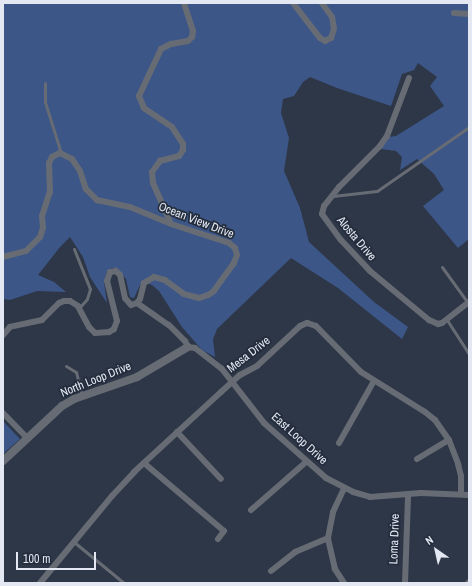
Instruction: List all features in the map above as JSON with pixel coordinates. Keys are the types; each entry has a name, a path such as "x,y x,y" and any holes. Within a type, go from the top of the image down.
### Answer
{"street":[{"path":"171,224 153,183 152,172 160,161 179,156 183,150 183,144 172,126 144,108 139,96 161,49 171,44 188,41 192,37 193,32 184,3"},
{"path":"293,3 320,38 325,41 331,38 334,29 332,17 322,3"},
{"path":"454,13 469,14"},
{"name":"Alosta Drive","path":"408,78 387,136 380,146 352,172 324,206 322,214 353,254 370,271 429,320 438,324 447,320"},
{"path":"3,257 26,251 34,245 40,237 43,228 42,216 50,192 49,163 55,154 61,153"},
{"name":"Ocean View Drive","path":"61,153 72,159 80,171 86,189 97,200 130,208 233,245 237,251 236,258 214,291 208,295 199,298 188,296 165,280 154,277 144,283 137,302"},
{"path":"3,335 6,328 42,320 58,304 64,301 70,301 79,308 89,326 95,333 109,332 114,329 117,321 107,281 110,272 116,271 120,275 127,302 131,305 137,302 169,325 185,341 188,347"},
{"path":"447,320 468,303"},
{"name":"Mesa Drive","path":"40,583 112,496 144,463 240,375 257,366 300,326 307,323 316,326 352,365 435,420 449,440 458,464 461,494"},
{"name":"East Loop Drive","path":"188,347 194,348 214,362 233,382 264,423 306,462 326,478 344,488 360,495 370,497 421,493 469,495"},
{"name":"North Loop Drive","path":"3,461 62,406 82,396 137,377 188,347"},
{"path":"339,443 374,381"},
{"path":"3,413 27,438"},
{"path":"177,432 221,479"},
{"path":"417,459 449,440"},
{"path":"251,510 306,462"},
{"path":"144,463 224,531 218,539"},
{"path":"344,488 332,512 328,538 335,568 344,583"},
{"name":"Loma Drive","path":"404,583 408,495"},
{"path":"272,571 295,552 328,538"}],"lane":[{"path":"45,83 45,102 61,153"},
{"path":"332,196 377,191 469,127"},
{"path":"74,249 90,289 87,299 79,308"},
{"path":"442,267 468,303"},
{"path":"447,320 469,354"},
{"path":"66,366 76,372 82,396"},
{"path":"74,542 124,583"},
{"path":"465,583 469,579"}],"shaded area":[{"path":"3,3 469,3 469,239 458,248 423,206 444,190 434,174 417,159 400,170 402,157 396,151 381,149 389,137 396,136 444,106 430,86 437,77 418,63 414,70 402,74 391,106 337,88 310,77 303,82 294,96 283,99 281,113 289,138 284,171 300,208 309,242 374,302 408,327 402,339 338,288 291,258 217,329 213,339 215,357 202,350 182,327 159,291 152,285 142,281 134,298 130,297 126,279 117,269 112,268 107,271 104,282 107,303 90,277 83,257 70,237 60,247 38,275 54,282 66,292 37,291 10,300 3,299"},
{"path":"3,421 20,439 3,454"}]}
